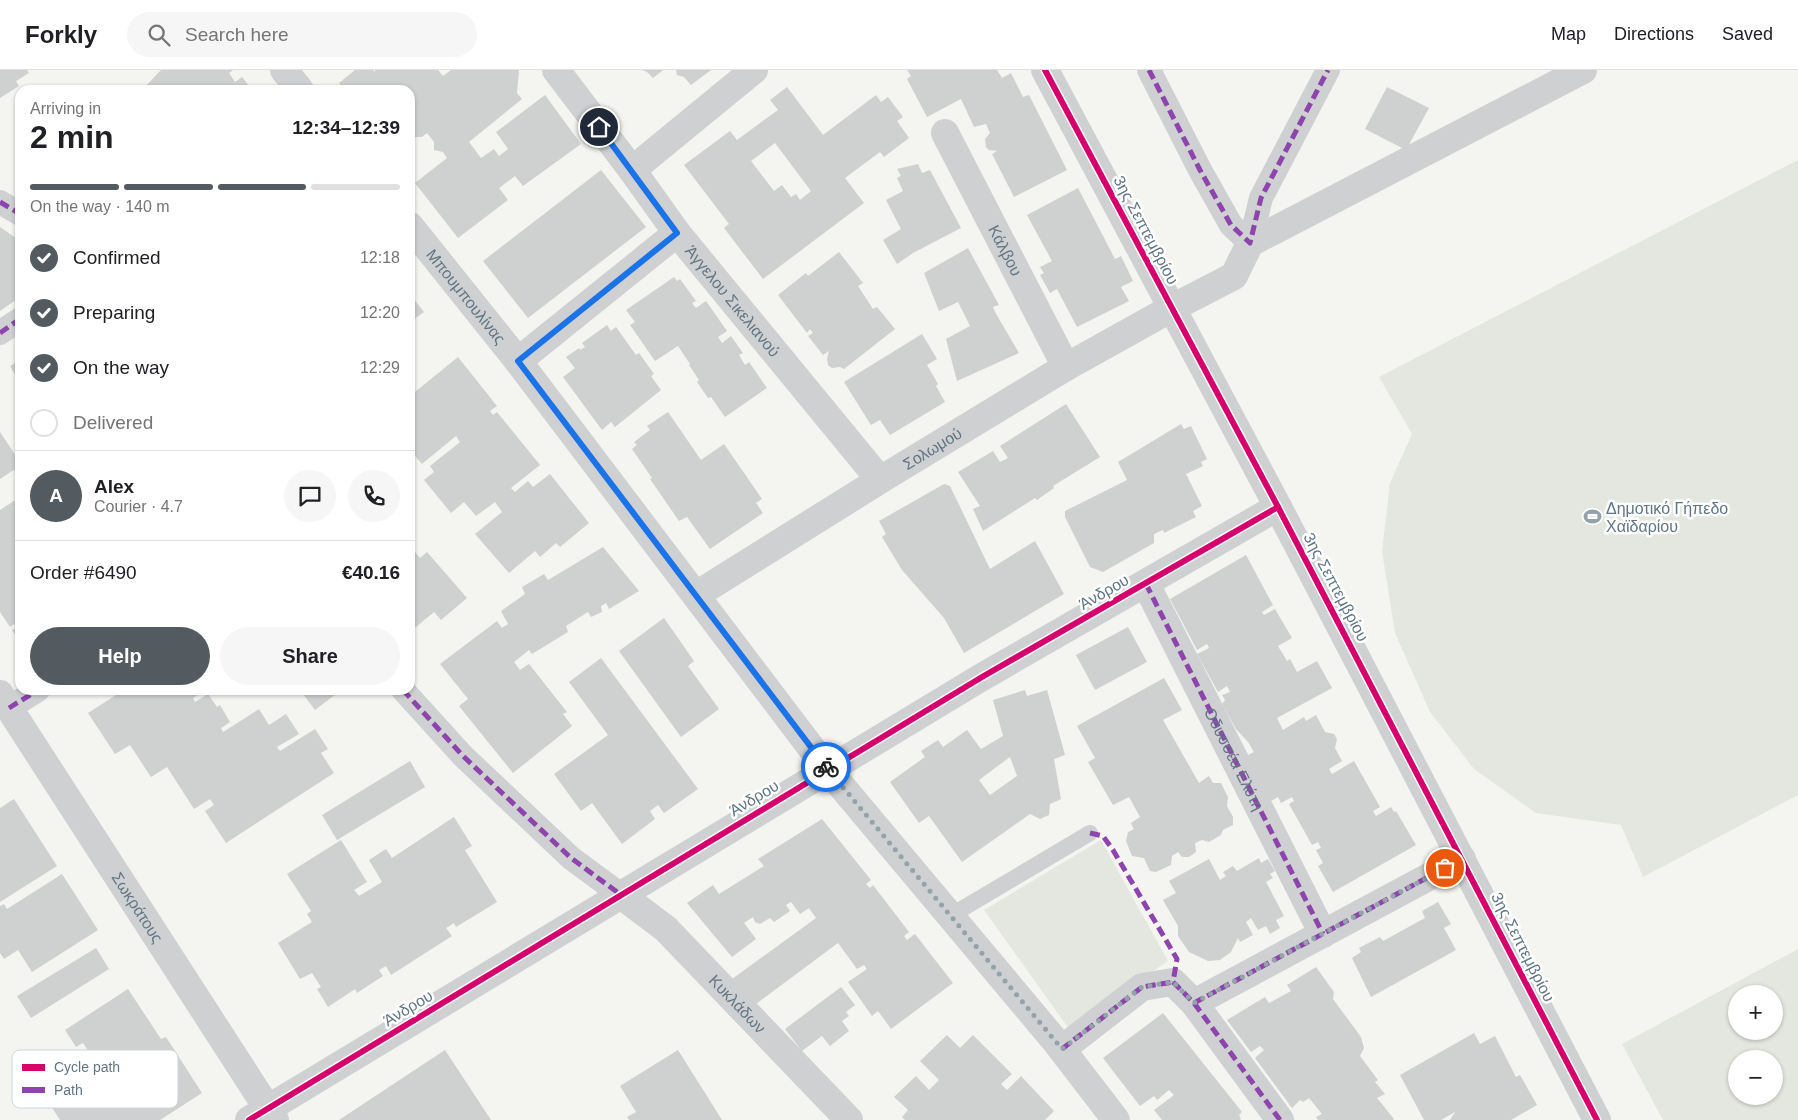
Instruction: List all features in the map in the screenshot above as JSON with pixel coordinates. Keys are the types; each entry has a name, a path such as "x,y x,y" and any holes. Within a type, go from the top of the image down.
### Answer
{"street":[{"name":"Άγγελου Σικελιανού","path":"556,70 677,233 880,480"},
{"path":"632,170 754,70"},
{"name":"3ης Σεπτεμβρίου","path":"1045,70 1278,507 1597,1120"},
{"path":"1149,70 1200,170 1231,225 1250,243"},
{"path":"1250,243 1262,198 1328,70"},
{"path":"1250,243 1582,70"},
{"name":"Κάλβου","path":"945,134 1066,368"},
{"path":"0,202 15,211"},
{"name":"Μπουμπουλίνας","path":"415,232 518,361 828,770 1062,1049 1116,1120"},
{"path":"518,361 677,233"},
{"name":"Σολωμού","path":"696,596 880,480 1066,368 1172,308 1234,276 1250,243"},
{"path":"0,333 15,323"},
{"name":"Άνδρου","path":"264,1116 621,895 982,677 1278,507"},
{"name":"Οδυσσέα Ελύτη","path":"1146,584 1323,934"},
{"path":"4,702 24,695"},
{"path":"406,695 463,756 571,858 621,895"},
{"name":"Σωκράτους","path":"4,702 264,1116"},
{"path":"1194,1003 1462,859"},
{"name":"Κυκλάδων","path":"621,895 666,929 849,1120"},
{"path":"1062,1049 1142,987 1173,982 1194,1003 1280,1120"}],"lane":[{"path":"950,916 1090,834"}],"shaded area":[{"name":"Δημοτικό Γήπεδο Χαϊδαρίου","path":"1798,160 1798,795 1643,877 1621,825 1536,813 1474,769 1430,712 1395,633 1382,551 1390,483 1412,434 1379,377"},
{"path":"1101,840 1168,961 1069,1029 984,910"},
{"path":"1798,949 1798,1120 1663,1120 1622,1044 1728,987 1728,1040 1783,1040 1783,985 1731,985"}],"building":[{"path":"0,70 27,70 29,73 16,81 18,85 15,85 15,89 0,98"},
{"path":"161,70 233,70 229,73 235,82 242,77 248,85 147,85"},
{"path":"355,70 373,70 375,72 375,70 438,70 443,76 451,70 519,70 517,93 522,99 469,142 481,158 494,149 499,156 508,149 496,132 545,95 581,144 523,186 515,176 499,188 508,200 458,238 415,183 447,158 443,152 434,150 434,142 427,133 422,137 415,137 415,85 340,85 339,83"},
{"path":"642,70 663,70 653,78"},
{"path":"676,70 711,70 691,85 684,77 677,75"},
{"path":"907,70 997,70 1002,78 1011,73 1023,97 1029,95 1067,170 1014,197 992,154 997,151 989,150 986,147 985,139 990,133 986,124 974,127 961,99 927,117 907,79 911,76"},
{"path":"787,87 823,135 876,95 881,102 888,97 903,117 897,121 909,138 884,157 880,152 845,178 864,203 763,279 724,228 729,224 684,165 730,131 737,140 778,110 770,100","holes":["775,143 811,191 800,200 796,194 791,197 782,185 774,191 751,161"]},
{"path":"1387,87 1429,108 1406,150 1365,129"},
{"path":"918,164 922,173 930,170 961,228 913,253 897,264 883,240 901,229 886,200 903,191 897,178 901,176 897,169"},
{"path":"601,170 646,227 528,318 483,261"},
{"path":"1078,188 1115,259 1121,256 1133,281 1121,287 1129,301 1077,327 1057,289 1050,293 1040,275 1044,273 1040,267 1052,261 1027,215"},
{"path":"0,227 15,238 15,300 0,311"},
{"path":"968,248 999,305 993,307 995,312 1019,353 957,381 946,339 970,326 958,302 939,311 924,273"},
{"path":"839,252 863,283 858,286 873,309 877,307 895,329 844,369 840,367 832,368 828,365 829,351 823,355 808,336 813,333 810,329 807,333 778,295 806,273 808,276"},
{"path":"674,277 677,281 680,279 696,301 692,303 696,308 706,301 727,331 718,337 722,343 731,336 743,353 739,355 745,365 749,362 767,388 725,417 711,397 708,398 697,382 699,380 678,346 655,361 630,325 635,322 626,310"},
{"path":"415,300 424,312 415,318"},
{"path":"607,325 611,331 616,327 636,355 639,353 654,374 651,376 661,390 615,427 611,422 602,430 563,377 575,368 566,357 579,348 580,350 585,347 582,343"},
{"path":"922,334 937,359 927,365 938,384 936,386 945,402 890,435 880,420 871,425 844,382"},
{"path":"458,357 497,406 490,411 493,415 497,412 540,465 511,488 515,492 528,481 533,487 550,474 589,523 560,547 556,543 540,557 535,551 509,573 475,534 502,512 495,502 476,516 464,502 451,513 424,480 434,472 430,466 460,442 456,436 422,464 415,456 415,392"},
{"path":"15,363 15,374 10,366"},
{"path":"1066,404 1100,457 1053,486 1054,488 1037,500 1035,498 983,531 973,509 980,506 958,472 993,451 1000,462 1008,458 1000,446"},
{"path":"668,412 701,460 724,444 762,499 756,503 763,513 710,549 687,517 679,521 632,449 637,445 634,442 650,430 647,426"},
{"path":"1181,424 1184,429 1191,426 1207,459 1201,462 1203,466 1186,474 1202,506 1193,511 1196,517 1164,533 1163,530 1154,534 1154,543 1103,572 1090,567 1065,517 1065,511 1127,480 1118,462"},
{"path":"0,432 15,454 15,469 0,479"},
{"path":"944,484 950,486 990,569 1035,541 1064,594 964,653 944,618 902,570 882,537 886,534 879,521"},
{"path":"15,500 15,625 14,624 10,627 0,612 0,510"},
{"path":"603,547 639,591 609,609 606,603 601,606 602,612 591,617 588,612 566,626 568,632 532,654 529,650 514,662 520,670 529,664 567,712 563,714 572,726 513,773 459,706 468,699 440,664 497,621 502,628 508,624 501,611 525,594 522,587 544,574 548,580"},
{"path":"415,552 420,558 427,552 467,598 441,620 434,612 415,628"},
{"path":"1246,555 1273,605 1262,612 1264,615 1275,609 1292,638 1278,646 1287,661 1290,659 1297,672 1317,661 1332,688 1277,718 1283,730 1304,717 1306,721 1316,715 1325,732 1334,734 1337,739 1335,748 1342,761 1329,769 1332,774 1354,761 1380,807 1373,811 1376,816 1391,807 1394,812 1396,811 1416,845 1333,892 1318,866 1323,863 1316,850 1321,848 1318,842 1312,845 1289,804 1294,801 1292,797 1281,803 1278,797 1269,802 1248,755 1254,752 1236,729 1222,704 1225,700 1222,695 1230,692 1227,686 1218,692 1197,654 1209,648 1207,644 1197,650 1170,599"},
{"path":"664,618 694,661 688,666 719,709 681,737 619,651"},
{"path":"1128,627 1147,662 1095,690 1076,655"},
{"path":"601,658 698,789 664,813 658,805 650,811 655,819 622,844 592,803 581,811 554,774 608,735 569,682"},
{"path":"1164,678 1182,710 1163,720 1199,783 1209,776 1213,783 1221,783 1228,797 1227,806 1233,817 1233,825 1223,830 1221,835 1209,842 1202,840 1195,843 1196,852 1189,857 1182,857 1178,852 1172,856 1171,865 1156,872 1150,871 1144,858 1132,856 1126,841 1128,832 1134,829 1131,823 1140,817 1129,797 1113,805 1088,762 1095,758 1077,726"},
{"path":"1025,690 1027,696 1047,690 1065,755 1054,759 1061,799 1050,804 1049,815 1040,819 1030,814 962,862 929,816 919,823 890,782 925,757 921,751 938,740 943,747 967,730 981,749 1003,736 993,700","holes":["1010,757 1017,776 990,795 979,780"]},
{"path":"116,695 198,695 193,698 195,702 209,695 217,707 220,705 230,722 221,728 223,732 259,709 269,725 286,714 299,734 277,747 280,751 315,729 328,749 321,753 334,773 226,843 205,811 214,805 210,799 194,809 167,767 151,777 130,745 115,754 88,713"},
{"path":"304,695 335,695 315,710"},
{"path":"410,761 425,787 337,840 322,815"},
{"path":"14,799 57,866 0,902 0,808"},
{"path":"454,817 472,846 465,850 497,902 456,927 454,923 446,928 452,936 391,975 386,966 379,970 383,976 357,993 355,989 328,1007 317,989 321,987 312,973 300,979 278,943 312,922 307,914 311,911 287,874 341,840 367,882 354,890 359,896 382,882 369,860 386,849 392,858"},
{"path":"822,819 871,880 866,884 870,888 873,885 909,932 904,936 907,940 915,934 953,983 891,1029 878,1011 872,1016 848,982 867,969 864,965 857,969 838,943 756,1004 732,979 816,918 809,908 800,914 791,902 786,905 790,911 774,922 770,918 760,924 755,922 753,917 744,923 756,939 732,957 687,903 713,885 719,894 764,866 758,859"},
{"path":"1259,858 1261,863 1268,859 1275,871 1270,874 1273,878 1266,882 1284,916 1276,920 1280,928 1270,934 1266,926 1258,930 1251,918 1246,922 1253,935 1240,942 1238,938 1231,952 1220,960 1208,961 1189,952 1178,936 1178,926 1163,900 1176,893 1169,881 1209,859 1220,880 1226,876 1223,872 1233,866 1237,871"},
{"path":"62,874 98,930 32,972 18,950 4,959 0,953 0,906 4,904 7,909"},
{"path":"1438,902 1451,924 1444,928 1456,950 1371,997 1352,958 1361,952 1359,948 1380,937 1383,941 1425,918 1422,911"},
{"path":"96,948 109,969 31,1018 17,996"},
{"path":"1316,967 1334,992 1333,999 1361,1037 1364,1048 1360,1056 1378,1080 1375,1082 1385,1094 1377,1098 1393,1120 1318,1120 1316,1117 1322,1114 1309,1098 1303,1102 1300,1100 1292,1108 1255,1058 1264,1050 1260,1046 1251,1052 1227,1020 1265,997 1269,1003 1291,991 1287,985"},
{"path":"841,987 855,1005 846,1012 849,1016 842,1021 849,1031 830,1046 822,1036 802,1051 785,1029"},
{"path":"128,989 161,1039 166,1037 174,1050 88,1050 83,1043 76,1047 65,1030"},
{"path":"1163,1013 1242,1112 1239,1115 1240,1120 1162,1120 1154,1110 1174,1095 1169,1090 1157,1100 1154,1096 1140,1106 1103,1058"},
{"path":"1474,1033 1480,1044 1495,1036 1516,1077 1520,1075 1537,1105 1511,1120 1450,1120 1455,1112 1441,1120 1424,1120 1400,1075"},
{"path":"947,1035 960,1048 973,1035 1012,1074 1001,1084 1007,1090 1021,1076 1054,1111 1045,1120 905,1120 902,1117 908,1110 894,1097 916,1076 929,1090 939,1080 920,1061"},
{"path":"445,1050 491,1120 339,1120"},
{"path":"678,1050 722,1120 629,1120 627,1117 636,1112 620,1086"},
{"path":"178,1056 202,1093 160,1120 60,1120 52,1108 178,1108"}],"marked path":[{"path":"1149,70 1200,170 1231,225 1250,243 1261,198 1328,70"},
{"path":"0,202 15,211"},
{"path":"0,333 15,322"},
{"path":"1146,584 1323,934"},
{"path":"9,708 30,695"},
{"path":"408,695 463,756 571,858 621,895"},
{"path":"1090,833 1103,836 1113,850 1177,959 1173,982"},
{"path":"1194,1003 1462,859"},
{"path":"1173,982 1194,1003 1280,1120"},
{"path":"1062,1049 1142,987 1173,982"}],"cycle path":[{"path":"1045,70 1278,507 1597,1120"},
{"path":"249,1120 982,677 1278,507"}],"way so far":[{"path":"826,767 1062,1049 1142,987 1173,982 1194,1003 1445,868"}],"place":[{"name":"Δημοτικό Γήπεδο Χαϊδαρίου","path":"1592,517"}],"route":[{"path":"599,127 677,233 518,361 826,767"}]}
